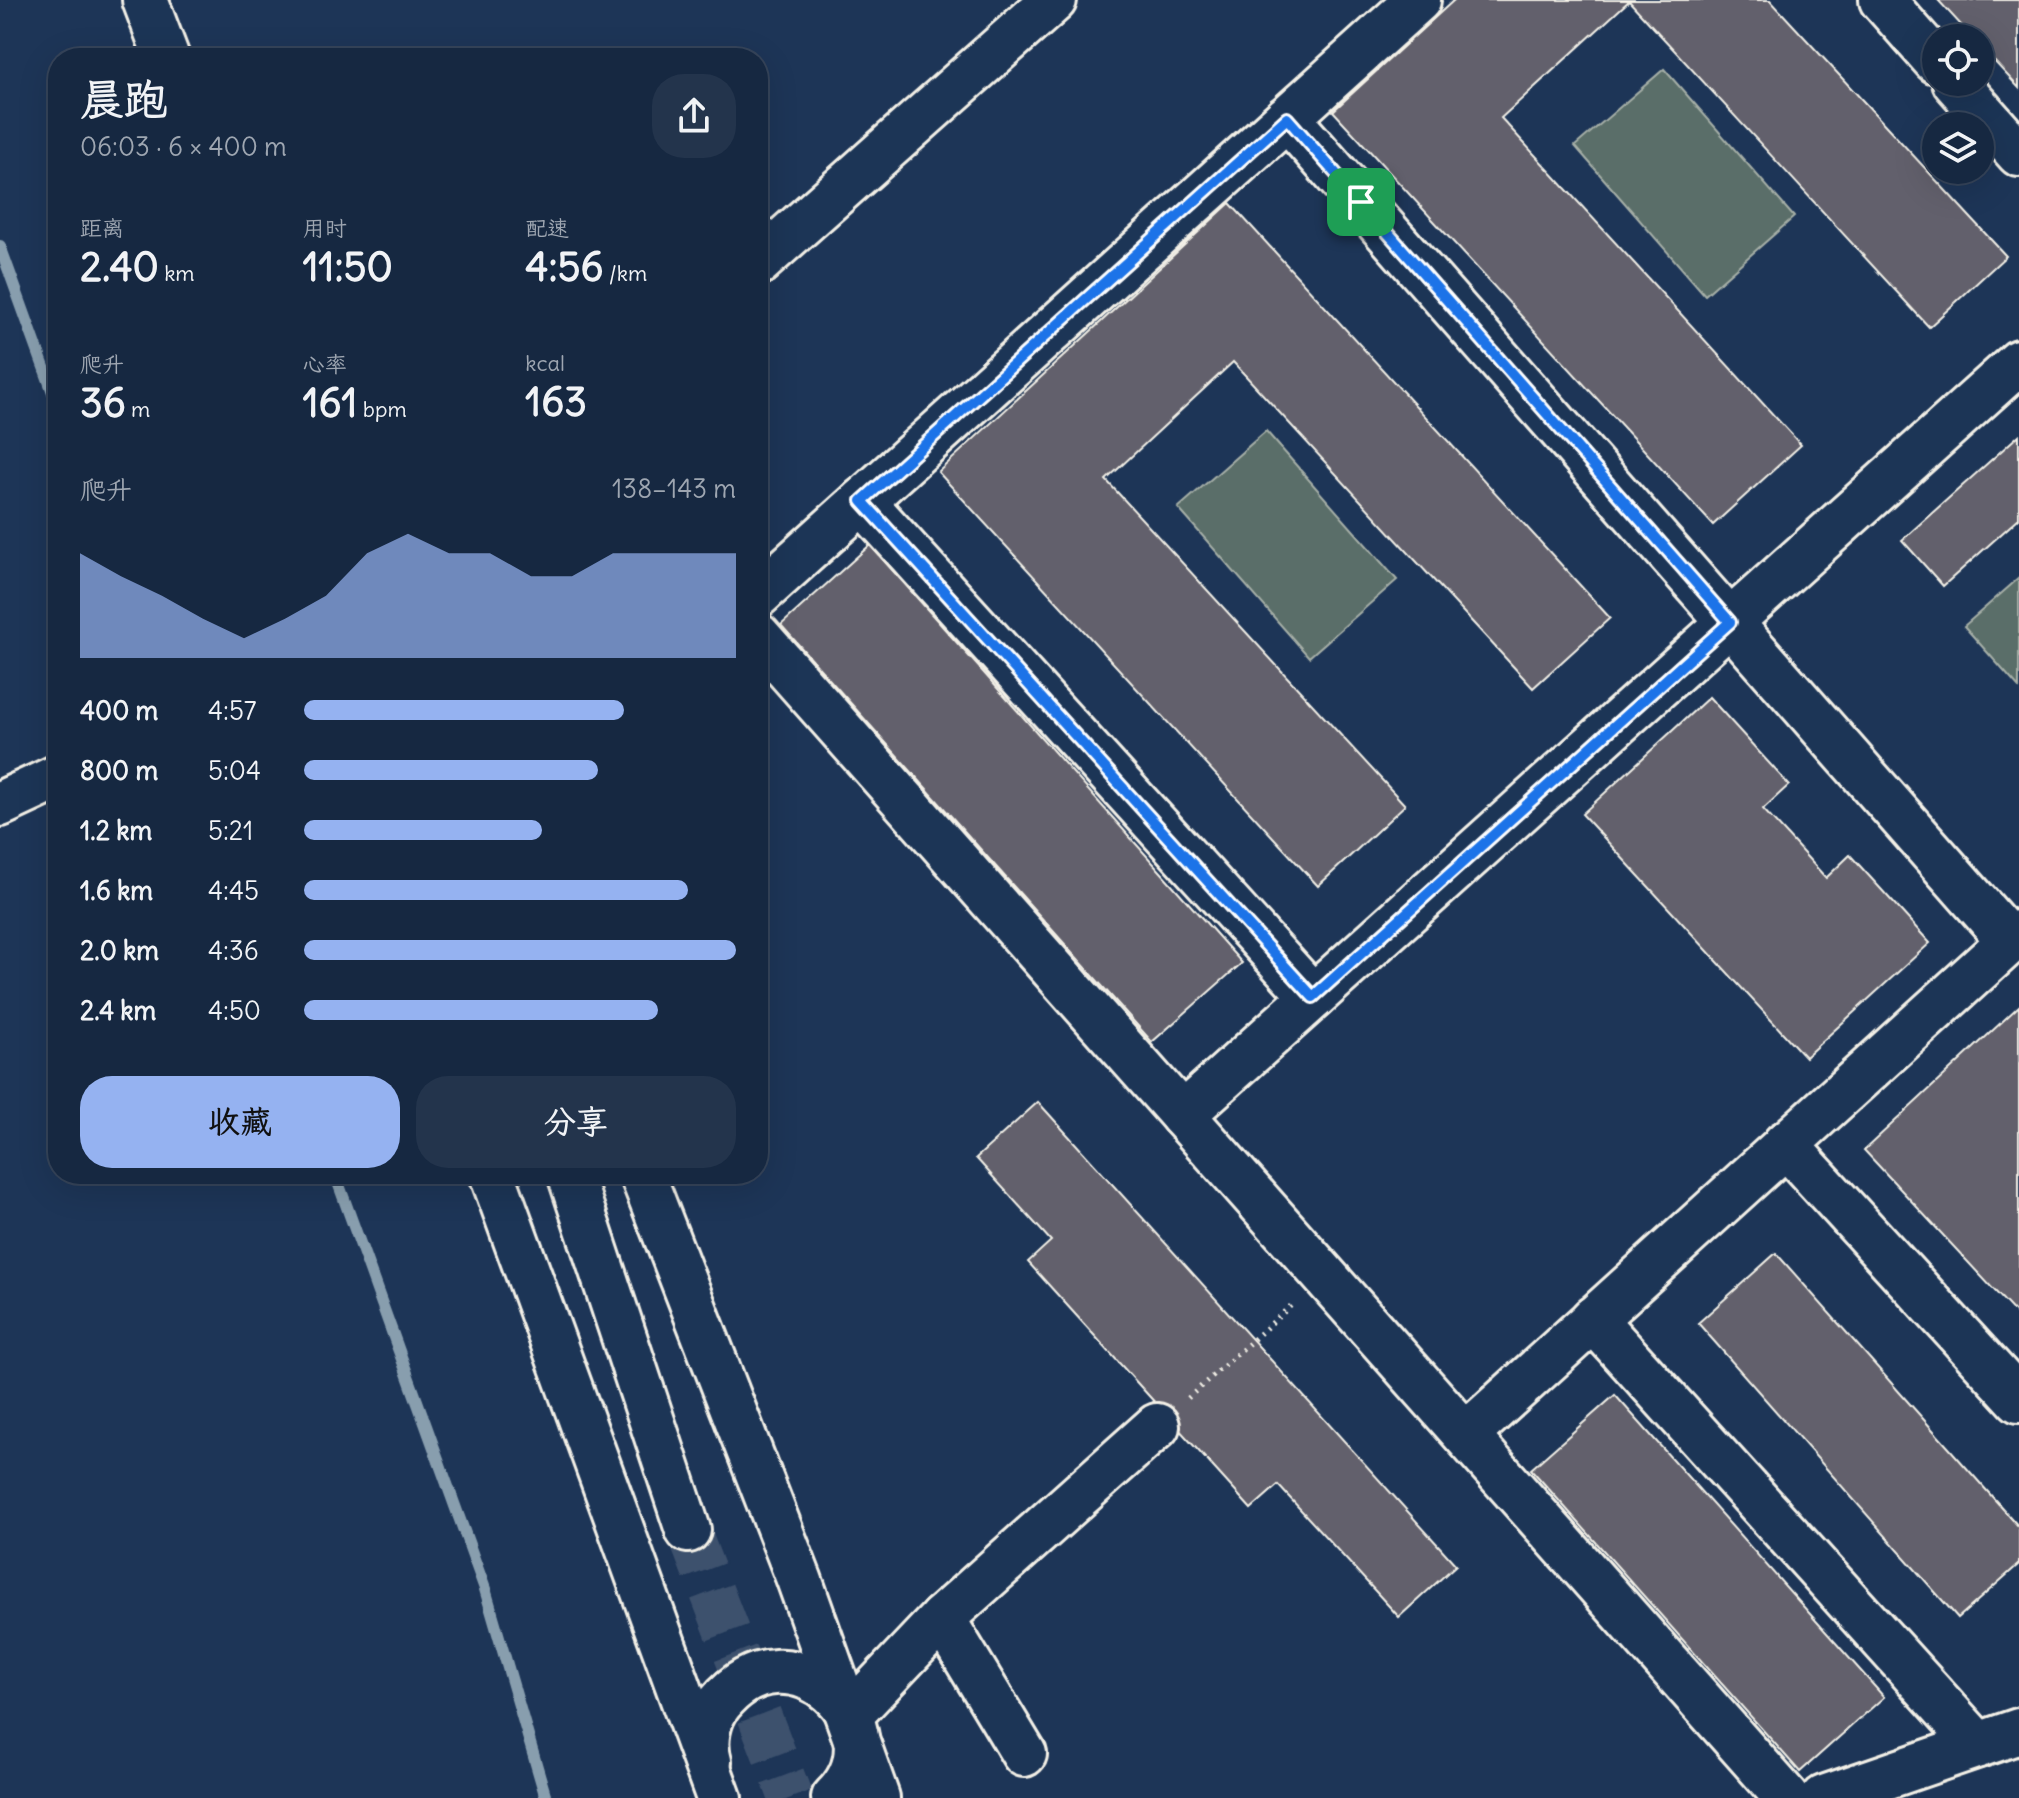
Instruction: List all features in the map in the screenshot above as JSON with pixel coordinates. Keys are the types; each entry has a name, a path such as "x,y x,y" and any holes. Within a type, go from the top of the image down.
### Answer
{"street":[{"path":"145,0 163,48"},
{"path":"768,254 1054,0"},
{"path":"768,586 1418,0"},
{"path":"1882,0 1922,45"},
{"path":"1967,96 2019,154"},
{"path":"1287,118 1730,622 2015,937 1466,1435"},
{"path":"1182,1115 2019,362"},
{"path":"862,501 1313,997"},
{"path":"768,647 1787,1798"},
{"path":"0,804 48,782"},
{"path":"1785,1144 2019,1400"},
{"path":"496,1184 720,1791"},
{"path":"573,1184 688,1530"},
{"path":"646,1184 850,1715 877,1798"},
{"path":"1593,1319 1978,1745"},
{"path":"850,1715 942,1618 1157,1426"},
{"path":"942,1618 1024,1754"},
{"path":"720,1791 707,1754 708,1730 716,1708 731,1690 751,1677 773,1671 796,1672 819,1680 836,1695 850,1715 856,1740 854,1766 843,1790 834,1798"},
{"path":"1824,1798 2019,1731"}],"path":[{"path":"1157,1426 1324,1276"}],"green space":[{"path":"1664,69 1794,217 1705,295 1575,146"},
{"path":"1266,431 1397,580 1309,657 1178,508"},
{"path":"2019,578 2019,688 1964,626"}],"building":[{"path":"1454,0 1770,0 1922,165 1922,184 1940,184 2006,256 1929,327 1629,1 1501,118 1801,445 1713,525 1333,111"},
{"path":"1938,0 2019,0 2019,88 1994,61 1994,24 1960,24"},
{"path":"1230,203 1610,618 1533,688 1233,362 1106,480 1405,805 1318,886 938,472"},
{"path":"2019,435 2019,518 1943,586 1902,540"},
{"path":"870,545 1242,963 1152,1042 781,625"},
{"path":"1709,697 1789,785 1763,809 1826,878 1850,855 1930,943 1805,1057 1582,814"},
{"path":"2019,1006 2019,1317 1864,1150"},
{"path":"1038,1102 1456,1565 1399,1617 1278,1485 1251,1509 1028,1262 1051,1241 976,1158"},
{"path":"1776,1253 2019,1527 2019,1564 1958,1618 1698,1323"},
{"path":"1615,1395 1884,1697 1800,1772 1531,1469"}],"waterway":[{"path":"0,246 48,378"},
{"path":"339,1184 485,1589 546,1798"}],"tunnel":[{"path":"688,1530 791,1798"}],"route":[{"path":"1287,118 1361,202 1730,622 1313,997 862,501 1287,118"}]}
